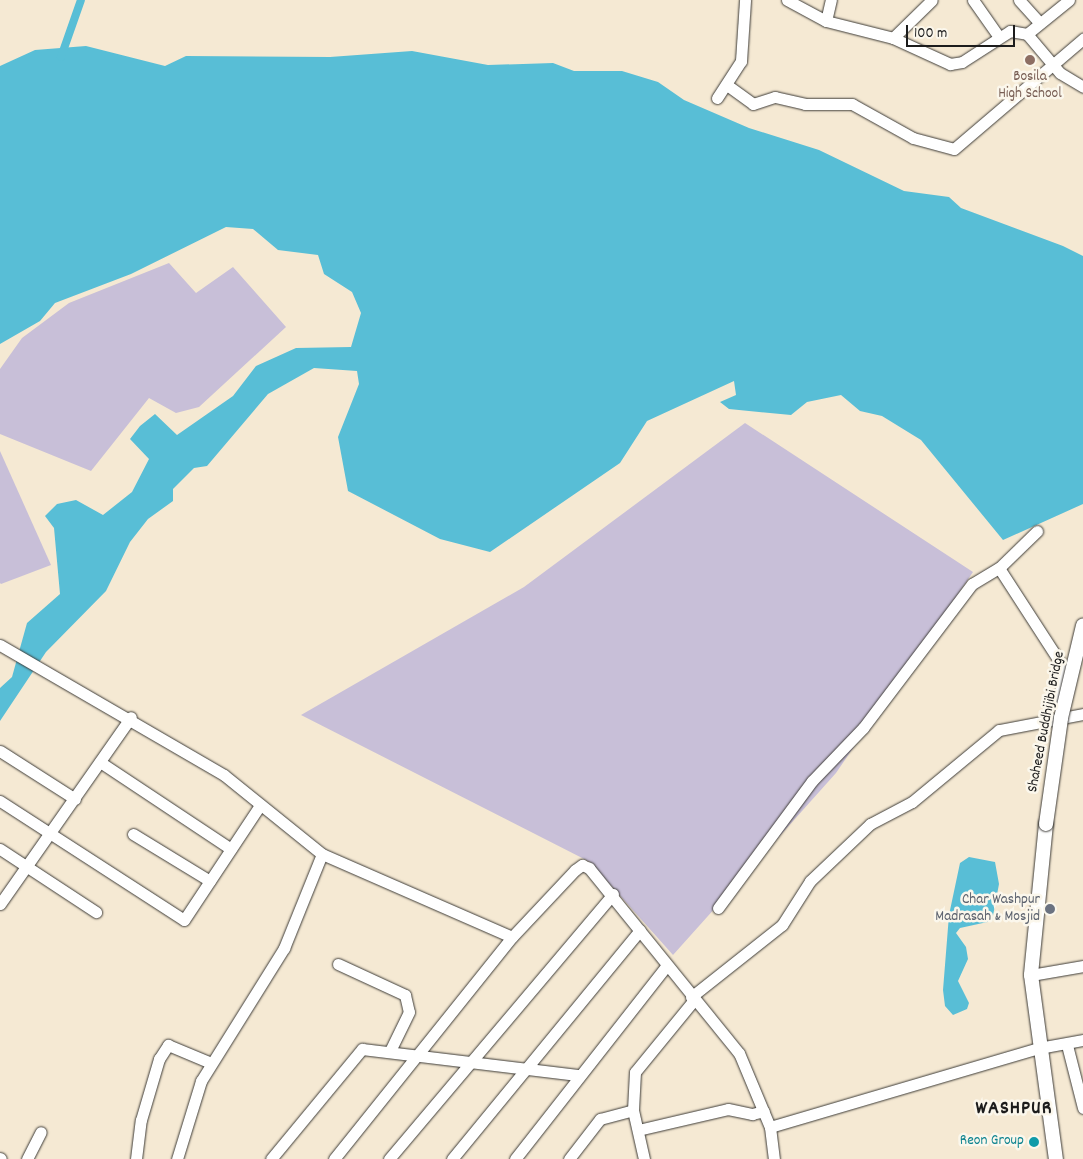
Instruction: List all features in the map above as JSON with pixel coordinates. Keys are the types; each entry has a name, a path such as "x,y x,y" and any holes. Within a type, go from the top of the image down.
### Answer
{"main road":[{"name":"Shaheed Buddhijibi Bridge","path":"1056,1159 1039,1048 1031,975 1046,824 1061,718 1083,626"}],"street":[{"path":"716,98 727,85 741,61 744,0"},
{"path":"788,0 826,21 893,38 956,65 1010,31 1027,34 1053,66 1083,88"},
{"path":"826,21 831,0"},
{"path":"973,0 999,37"},
{"path":"1019,0 1040,23"},
{"path":"1027,34 1068,0"},
{"path":"893,38 930,1"},
{"path":"727,85 753,104 776,97 805,104 852,104 913,138 954,148 1083,39"},
{"path":"718,908 812,781 863,728 972,584 999,568 1037,531"},
{"path":"999,568 1065,670 1055,718"},
{"path":"3,646 131,718 224,775 322,854 512,937"},
{"path":"644,1159 633,1110 635,1072 693,999 782,925 810,881 870,824 912,802 999,730 1083,714"},
{"path":"0,904 131,718"},
{"path":"0,751 75,799"},
{"path":"100,762 231,849"},
{"path":"0,801 51,832 184,920 260,805"},
{"path":"133,834 210,881"},
{"path":"0,849 96,912"},
{"path":"177,1159 211,1063 284,948 322,854"},
{"path":"334,1159 421,1053 512,937 582,865 613,894 693,999 739,1053 770,1127 774,1159"},
{"path":"390,1159 613,894"},
{"path":"452,1159 640,930"},
{"path":"338,964 405,995 409,1012 390,1051"},
{"path":"515,1159 571,1091 577,1075 667,965"},
{"path":"1031,975 1083,966"},
{"path":"770,1127 1039,1048 1068,1045 1083,1040"},
{"path":"136,1159 144,1111 158,1059 168,1045 211,1063"},
{"path":"1068,1045 1083,1108"},
{"path":"272,1159 362,1049 421,1053 524,1070 577,1075"},
{"path":"638,1130 728,1109 752,1114 764,1111"},
{"path":"569,1159 600,1118 633,1110"},
{"path":"27,1159 41,1132"}],"shaded area":[{"path":"169,263 196,293 233,267 286,327 199,407 176,413 149,398 91,471 0,434 0,369 22,338 69,303"},
{"path":"745,423 973,572 836,773 673,955 590,862 301,715 524,587"},
{"path":"0,451 51,565 1,584 0,583"}],"water":[{"path":"86,46 165,66 186,56 330,57 412,51 488,65 553,63 574,71 622,71 658,82 684,100 749,128 819,150 904,191 949,197 961,208 1063,246 1083,256 1083,504 1003,540 921,440 882,416 860,411 841,395 807,402 791,415 729,409 720,402 736,395 734,381 647,421 620,463 490,552 440,539 348,491 338,437 359,384 357,371 314,368 268,394 207,466 194,468 173,489 173,501 148,519 130,542 106,591 46,652 0,721 0,688 12,677 27,623 60,594 54,528 45,516 57,504 76,500 103,515 132,492 149,459 130,439 140,426 155,414 177,435 233,396 256,366 296,348 351,347 361,313 352,292 324,274 318,255 278,250 253,229 226,227 131,274 55,303 40,321 0,344 0,66 35,50"},
{"path":"969,857 995,862 999,884 992,921 960,928 956,933 966,947 968,959 958,981 969,1003 967,1009 953,1015 945,1006 943,990 949,915 960,863"}],"waterway":[{"path":"61,57 81,0"}],"place":[{"name":"Bosila High School","path":"1030,60"},
{"name":"Char Washpur Madrasah & Mosjid","path":"1050,909"},
{"name":"Reon Group","path":"1034,1142"}],"district":[{"name":"WASHPUR","path":"1014,1109"}]}
